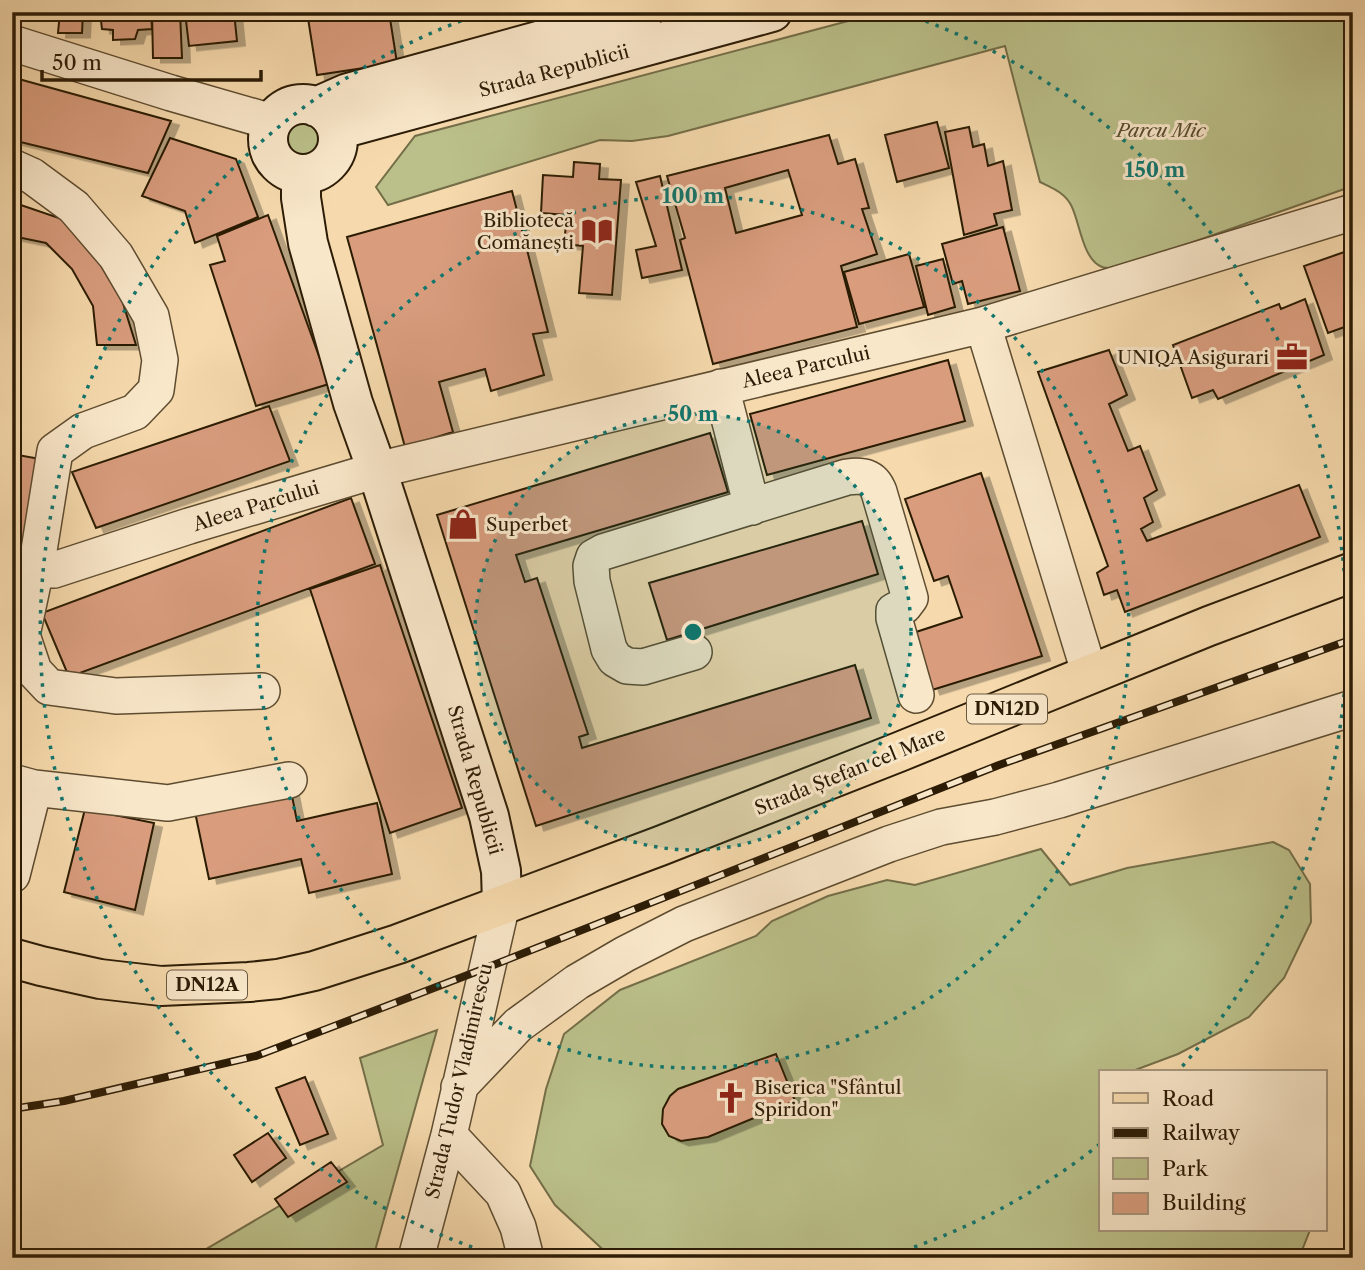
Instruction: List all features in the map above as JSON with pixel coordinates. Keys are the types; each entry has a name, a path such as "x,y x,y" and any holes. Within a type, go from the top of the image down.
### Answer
{"main road":[{"name":"Strada Ștefan cel Mare","path":"502,904 660,846 1209,626 1353,572"},
{"name":"DN12A","path":"12,958 100,979 161,986 278,979 327,967 398,944 502,904"}],"street":[{"name":"Strada Republicii","path":"326,118 348,93 644,12"},
{"name":"Strada Republicii","path":"326,118 772,12"},
{"path":"12,43 272,122"},
{"path":"306,104 326,118 338,140 332,159 313,173 290,172 279,165 268,145 268,134 278,114 286,108 306,104"},
{"path":"12,167 32,176 74,207 116,256 151,316 160,360 156,390 135,412 83,431 55,451 24,568 22,635 34,671 48,687 116,695 262,691"},
{"name":"Strada Republicii","path":"301,174 301,198 308,243 353,403 489,816 500,871 502,904"},
{"name":"Aleea Parcului","path":"24,568 54,570 189,526 377,470 983,326 1353,212"},
{"path":"983,326 1090,675"},
{"path":"721,387 752,507"},
{"path":"694,652 643,667 626,666 615,659 609,649 592,581 591,566 594,557 603,552 860,475 876,483 880,492 910,598 904,606 894,611 894,618 916,695"},
{"path":"459,1087 518,1025 567,989 625,954 684,924 889,844 942,827 995,817 1059,800 1353,708"},
{"path":"12,875 23,785 109,798 168,803 289,780"},
{"name":"Strada Tudor Vladimirescu","path":"416,1258 449,1135 502,904"},
{"path":"449,1135 503,1193 518,1227 526,1258"}],"green space":[{"name":"Parcu Mic","path":"882,12 1353,12 1353,186 1119,268 1102,267 1090,256 1068,201 1040,182 1005,46 668,136 632,141 600,140 388,205 376,187 415,136"},
{"path":"302,118 316,123 321,137 316,151 302,156 288,151 283,137 288,123"},
{"path":"1273,842 1289,850 1310,884 1311,922 1284,978 1249,1017 1178,1054 1135,1070 1099,1070 1099,1232 1309,1232 1299,1258 612,1258 555,1205 530,1166 546,1089 564,1034 620,990 756,936 772,921 828,896 887,880 915,885 1041,849 1070,885 1127,868"},
{"path":"437,1030 373,1258 191,1258 383,1145 360,1058"}],"building":[{"path":"60,12 83,12 82,33 58,33"},
{"path":"100,12 151,12 152,29 138,30 135,39 113,40 113,30 102,29"},
{"path":"152,12 180,12 182,58 153,58"},
{"path":"185,12 234,12 237,41 189,46"},
{"path":"307,12 389,12 397,63 317,75"},
{"path":"15,78 171,121 148,173 12,140 12,91"},
{"path":"937,122 949,168 897,182 885,135"},
{"path":"969,127 973,147 984,144 988,166 1003,161 1012,210 994,214 997,225 964,235 945,132"},
{"path":"829,135 838,164 855,159 869,208 862,209 877,254 841,266 857,327 713,364 680,240 685,238 667,176","holes":["788,170 802,215 736,233 725,188"]},
{"path":"170,138 236,159 258,217 195,243 185,211 142,196"},
{"path":"574,162 600,164 599,179 621,180 612,295 579,293 583,246 564,244 567,215 541,213 543,175 573,177"},
{"path":"660,176 682,270 642,278 636,250 656,246 636,182"},
{"path":"512,191 548,332 533,334 544,375 491,391 485,369 439,382 453,432 405,447 347,237"},
{"path":"12,202 62,219 89,246 122,300 136,345 97,345 93,306 72,269 46,243 12,236"},
{"path":"268,215 329,384 256,406 210,265 225,261 217,236"},
{"path":"1003,227 1020,291 968,304 962,281 953,284 942,244"},
{"path":"1353,249 1353,324 1328,333 1304,266"},
{"path":"909,254 924,307 859,324 844,272"},
{"path":"943,259 955,307 928,315 916,266"},
{"path":"1305,299 1324,355 1218,399 1213,390 1192,398 1173,345 1279,304 1281,309"},
{"path":"1109,350 1127,395 1109,404 1128,451 1140,446 1157,490 1144,498 1153,522 1141,529 1147,541 1299,485 1320,537 1125,612 1117,590 1104,595 1097,573 1108,566 1038,372"},
{"path":"948,360 965,421 767,475 750,414"},
{"path":"269,406 290,461 96,528 72,472"},
{"path":"710,433 728,492 516,555 525,582 537,578 588,734 579,737 582,748 855,665 871,718 536,826 437,515"},
{"path":"12,454 46,460 27,546 12,544"},
{"path":"981,473 1042,656 932,690 913,633 962,617 948,576 934,581 905,499"},
{"path":"351,498 375,564 69,677 42,613"},
{"path":"862,521 878,574 667,640 649,583"},
{"path":"380,565 462,808 390,833 310,589"},
{"path":"291,791 297,821 377,803 392,874 309,893 301,859 209,879 195,812"},
{"path":"85,809 154,823 135,910 64,892"},
{"name":"Biserica \"Sfântul Spiridon\"","path":"776,1054 795,1101 708,1137 681,1141 669,1136 662,1124 663,1109 670,1096 678,1089"},
{"path":"305,1077 328,1134 300,1145 276,1088"},
{"path":"268,1133 286,1158 252,1182 234,1155"},
{"path":"331,1162 347,1182 288,1217 275,1199"}],"railway":[{"path":"12,1109 64,1101 256,1056 999,765 1353,639"}],"place":[{"name":"Bibliotecă Comănești","path":"597,231"},
{"name":"UNIQA Asigurari","path":"1292,357"},
{"name":"Superbet","path":"463,524"},
{"name":"Biserica \"Sfântul Spiridon\"","path":"731,1098"}]}
